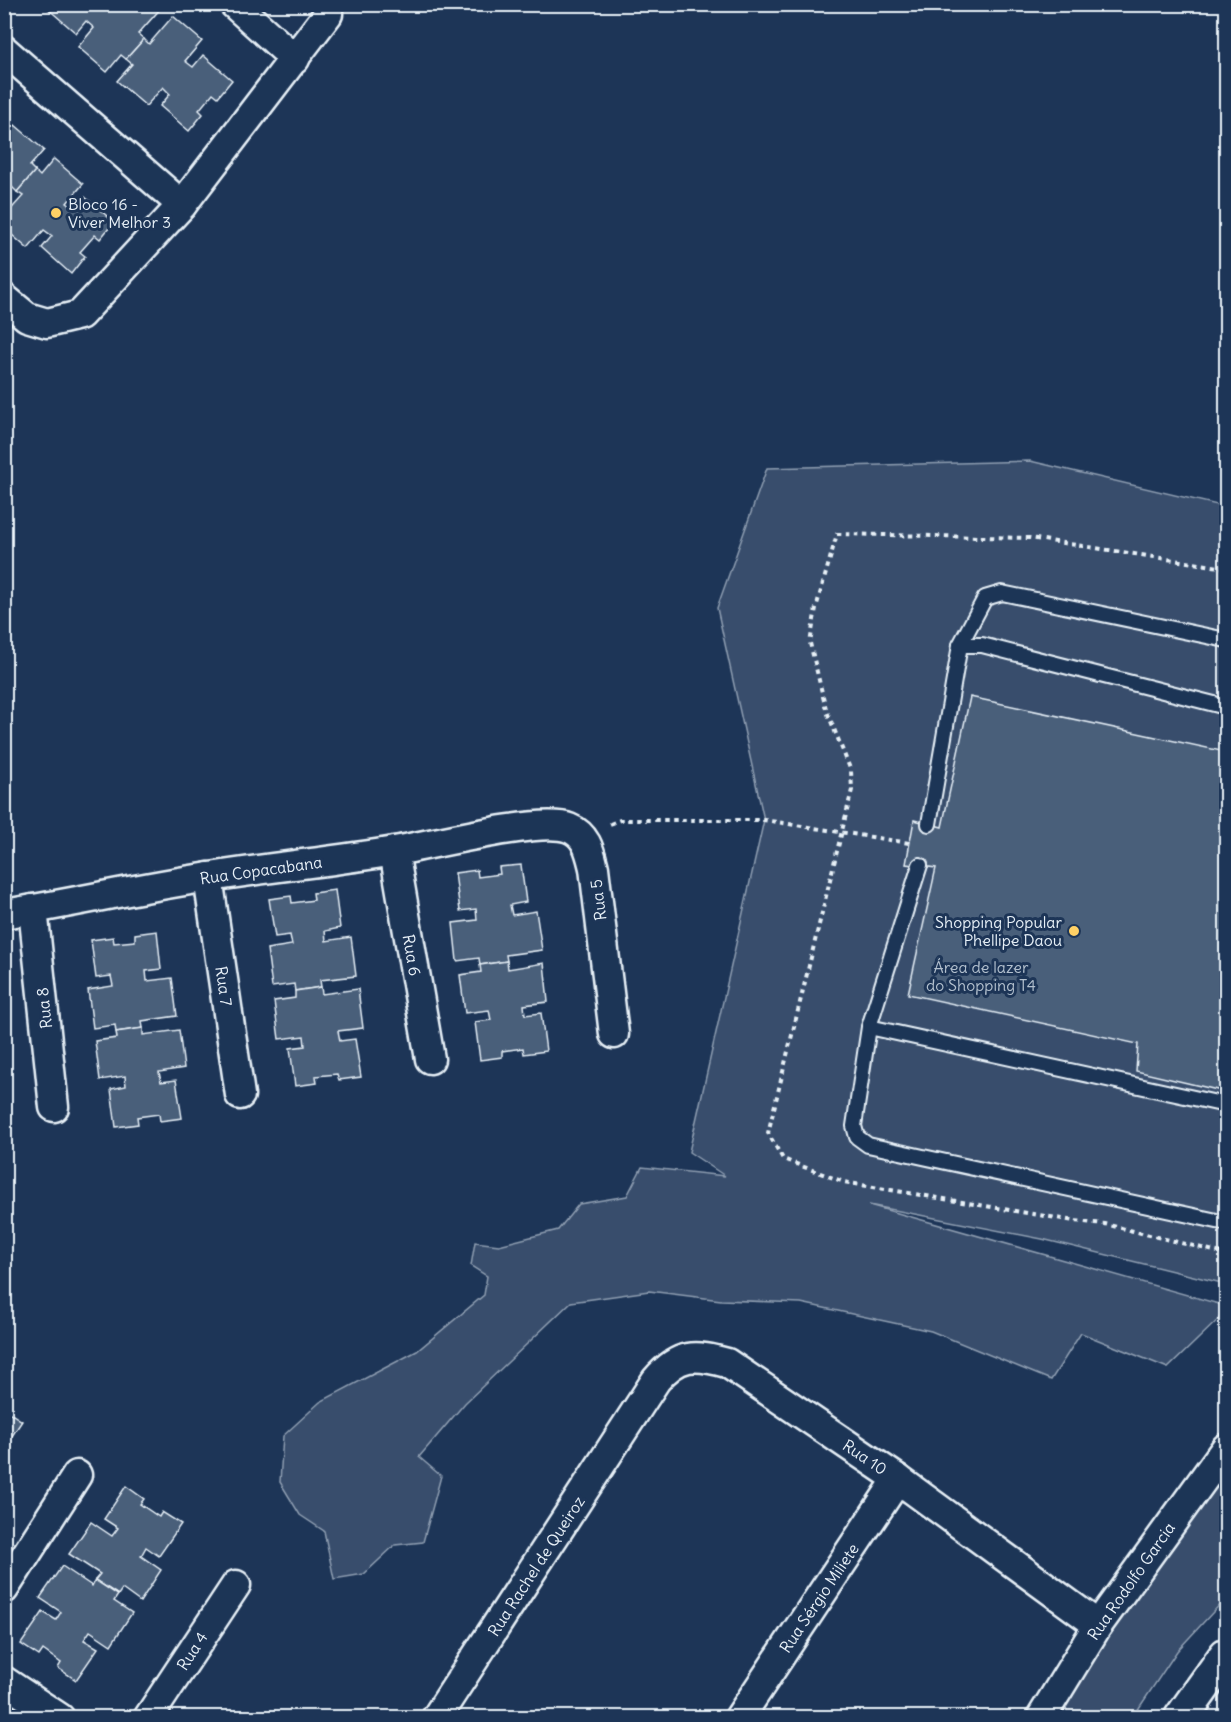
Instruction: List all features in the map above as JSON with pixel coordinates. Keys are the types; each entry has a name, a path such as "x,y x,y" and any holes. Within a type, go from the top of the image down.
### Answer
{"main road":[{"path":"1181,1718 1204,1682 1227,1655"}],"street":[{"path":"234,4 295,59"},
{"path":"4,298 27,317 47,323 80,315 182,205 328,14 328,4"},
{"path":"4,50 182,205"},
{"name":"Rua Copacabana","path":"4,914 208,877 394,851 518,828 553,825 568,827 581,834"},
{"name":"Rua 5","path":"581,834 588,846 594,868 614,1034"},
{"name":"Rua 6","path":"394,851 430,1059"},
{"name":"Rua 7","path":"208,877 240,1095"},
{"name":"Rua 8","path":"33,909 54,1107"},
{"name":"Rua 10","path":"635,1414 669,1365 701,1356 727,1363 898,1479 1098,1625"},
{"name":"Rua Rachel de Queiroz","path":"436,1718 635,1414"},
{"name":"Rua Rodolfo Garcia","path":"1041,1718 1098,1625 1227,1448"},
{"path":"4,1589 77,1475"},
{"name":"Rua Sérgio Miliete","path":"739,1718 898,1479"},
{"name":"Rua 4","path":"148,1718 236,1585"},
{"path":"4,1681 60,1718"}],"lane":[{"path":"929,824 960,645 985,598 1002,593 1227,640"},
{"path":"960,645 982,645 1227,707"},
{"path":"920,865 869,1027 854,1126 858,1137 868,1145 1227,1223"},
{"path":"869,1027 1227,1105"}],"path":[{"path":"581,834 620,820 764,820 909,843"}],"green space":[{"name":"Área de lazer do Shopping T4","path":"1030,461 1226,507 1226,1284 1042,1239 869,1205 1226,1306 1226,1312 1168,1368 1081,1333 1051,1380 931,1331 801,1303 721,1300 649,1291 571,1302 465,1403 419,1457 441,1476 423,1542 395,1545 364,1574 334,1579 324,1531 300,1515 280,1482 283,1436 320,1402 417,1351 484,1295 487,1276 471,1266 475,1242 499,1245 558,1230 579,1204 627,1196 642,1167 725,1176 689,1152 764,820 717,608 767,468"},
{"path":"1226,1439 1226,1598 1177,1651 1133,1717 1050,1718"}],"building":[{"path":"50,4 159,4 162,7 138,34 144,39 126,59 121,55 107,72 78,47 94,28 86,21 76,33 47,8"},
{"path":"173,16 202,41 185,61 193,67 203,55 232,80 218,97 213,93 199,110 203,114 189,131 160,106 170,94 163,87 146,106 117,81 132,64 126,59 144,39 149,44"},
{"path":"15,125 44,150 30,166 35,171 17,192 12,187 4,196 4,137"},
{"name":"Bloco 16 - Viver Melhor 3","path":"54,159 83,184 67,203 75,209 85,197 114,222 100,239 95,235 80,252 85,256 71,274 42,248 52,236 44,230 28,249 4,228 4,217 23,196 17,192 35,171 40,176"},
{"name":"Shopping Popular Phellipe Daou","path":"970,697 1226,752 1226,1092 1136,1071 1138,1044 908,994 936,868 906,864 914,820 942,827"},
{"path":"521,865 526,902 510,905 512,915 536,911 542,950 506,955 507,961 480,965 479,958 457,961 453,923 477,920 476,909 460,911 455,873 477,870 478,877 500,874 499,867"},
{"path":"335,890 340,928 325,931 326,941 351,937 356,976 320,980 321,987 295,991 294,984 272,987 267,949 292,945 290,935 275,937 269,899 291,896 292,903 314,900 313,893"},
{"path":"157,931 161,969 146,971 147,981 172,978 177,1016 142,1021 143,1028 116,1032 115,1025 93,1028 88,990 113,986 111,976 96,978 91,940 113,937 114,943 135,941 135,934"},
{"path":"507,961 508,969 544,963 548,1002 524,1005 525,1015 541,1013 546,1051 524,1054 523,1048 502,1051 502,1057 480,1060 475,1022 491,1020 489,1010 465,1013 460,975 481,972 480,965"},
{"path":"321,987 322,994 358,989 363,1028 338,1031 340,1041 355,1039 361,1077 339,1080 337,1074 316,1076 317,1083 295,1086 290,1048 305,1046 304,1036 279,1039 274,1001 295,998 295,991"},
{"path":"143,1028 143,1035 179,1030 184,1068 159,1072 161,1082 176,1080 182,1118 160,1121 159,1114 137,1117 138,1124 116,1127 111,1089 126,1086 125,1076 100,1080 95,1041 117,1038 116,1032"},
{"path":"4,1409 22,1421 4,1448"},
{"path":"126,1486 144,1499 140,1504 159,1517 162,1512 181,1524 159,1556 146,1547 141,1556 161,1570 140,1602 122,1589 118,1595 95,1580 100,1574 69,1554 91,1522 112,1536 118,1528 104,1519"},
{"path":"62,1566 92,1586 95,1580 118,1595 114,1601 132,1613 111,1645 90,1631 84,1640 98,1648 76,1680 58,1668 61,1663 43,1650 39,1656 21,1644 43,1612 56,1620 61,1612 40,1598"},
{"path":"4,1690 45,1718 4,1718"}],"place":[{"name":"Bloco 16 - Viver Melhor 3","path":"56,213"},
{"name":"Shopping Popular Phellipe Daou","path":"1074,931"}]}
